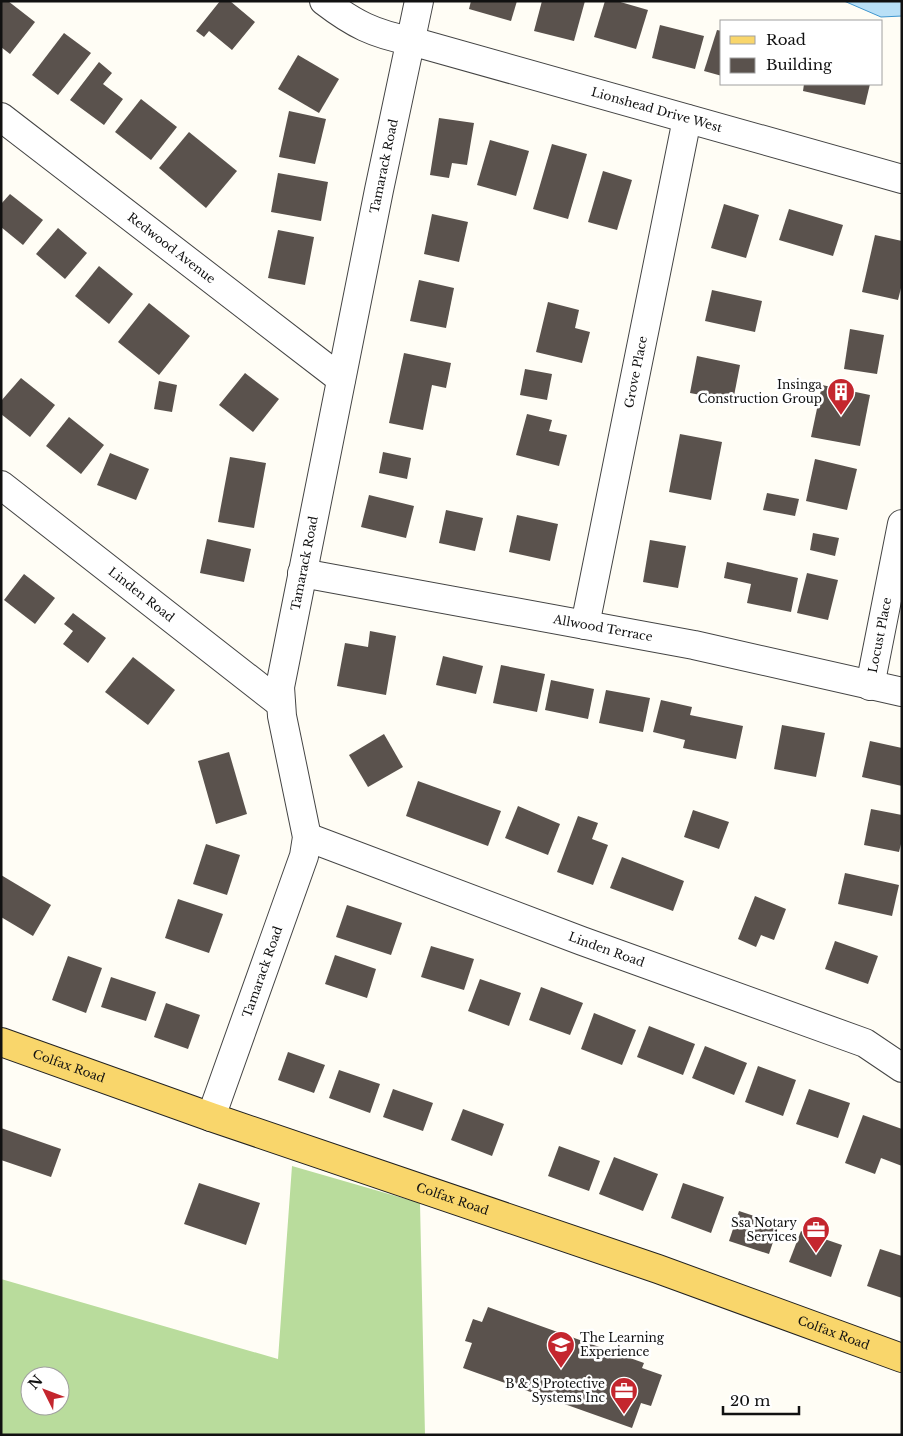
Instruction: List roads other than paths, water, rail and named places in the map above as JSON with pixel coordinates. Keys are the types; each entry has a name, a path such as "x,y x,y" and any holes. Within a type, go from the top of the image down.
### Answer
{"main road":[{"name":"Colfax Road","path":"1,1042 211,1117 658,1270 902,1358"}],"street":[{"name":"Lionshead Drive West","path":"324,1 357,24 384,36 411,41 902,179"},
{"name":"Tamarack Road","path":"211,1117 304,856 306,837 282,716 280,687 341,380 420,1"},
{"name":"Redwood Avenue","path":"1,117 341,380"},
{"name":"Grove Place","path":"585,625 688,119"},
{"name":"Linden Road","path":"1,485 281,704"},
{"name":"Locust Place","path":"870,686 902,524"},
{"name":"Allwood Terrace","path":"302,573 694,645 902,692"},
{"name":"Linden Road","path":"306,837 582,942 866,1043 902,1068"}],"water":[{"path":"844,1 902,1 902,16 881,17"}],"place":[{"name":"Insinga Construction Group","path":"841,416"},
{"name":"Ssa Notary Services","path":"816,1254"},
{"name":"The Learning Experience","path":"561,1369"},
{"name":"B & S Protective Systems Inc","path":"624,1415"}]}
